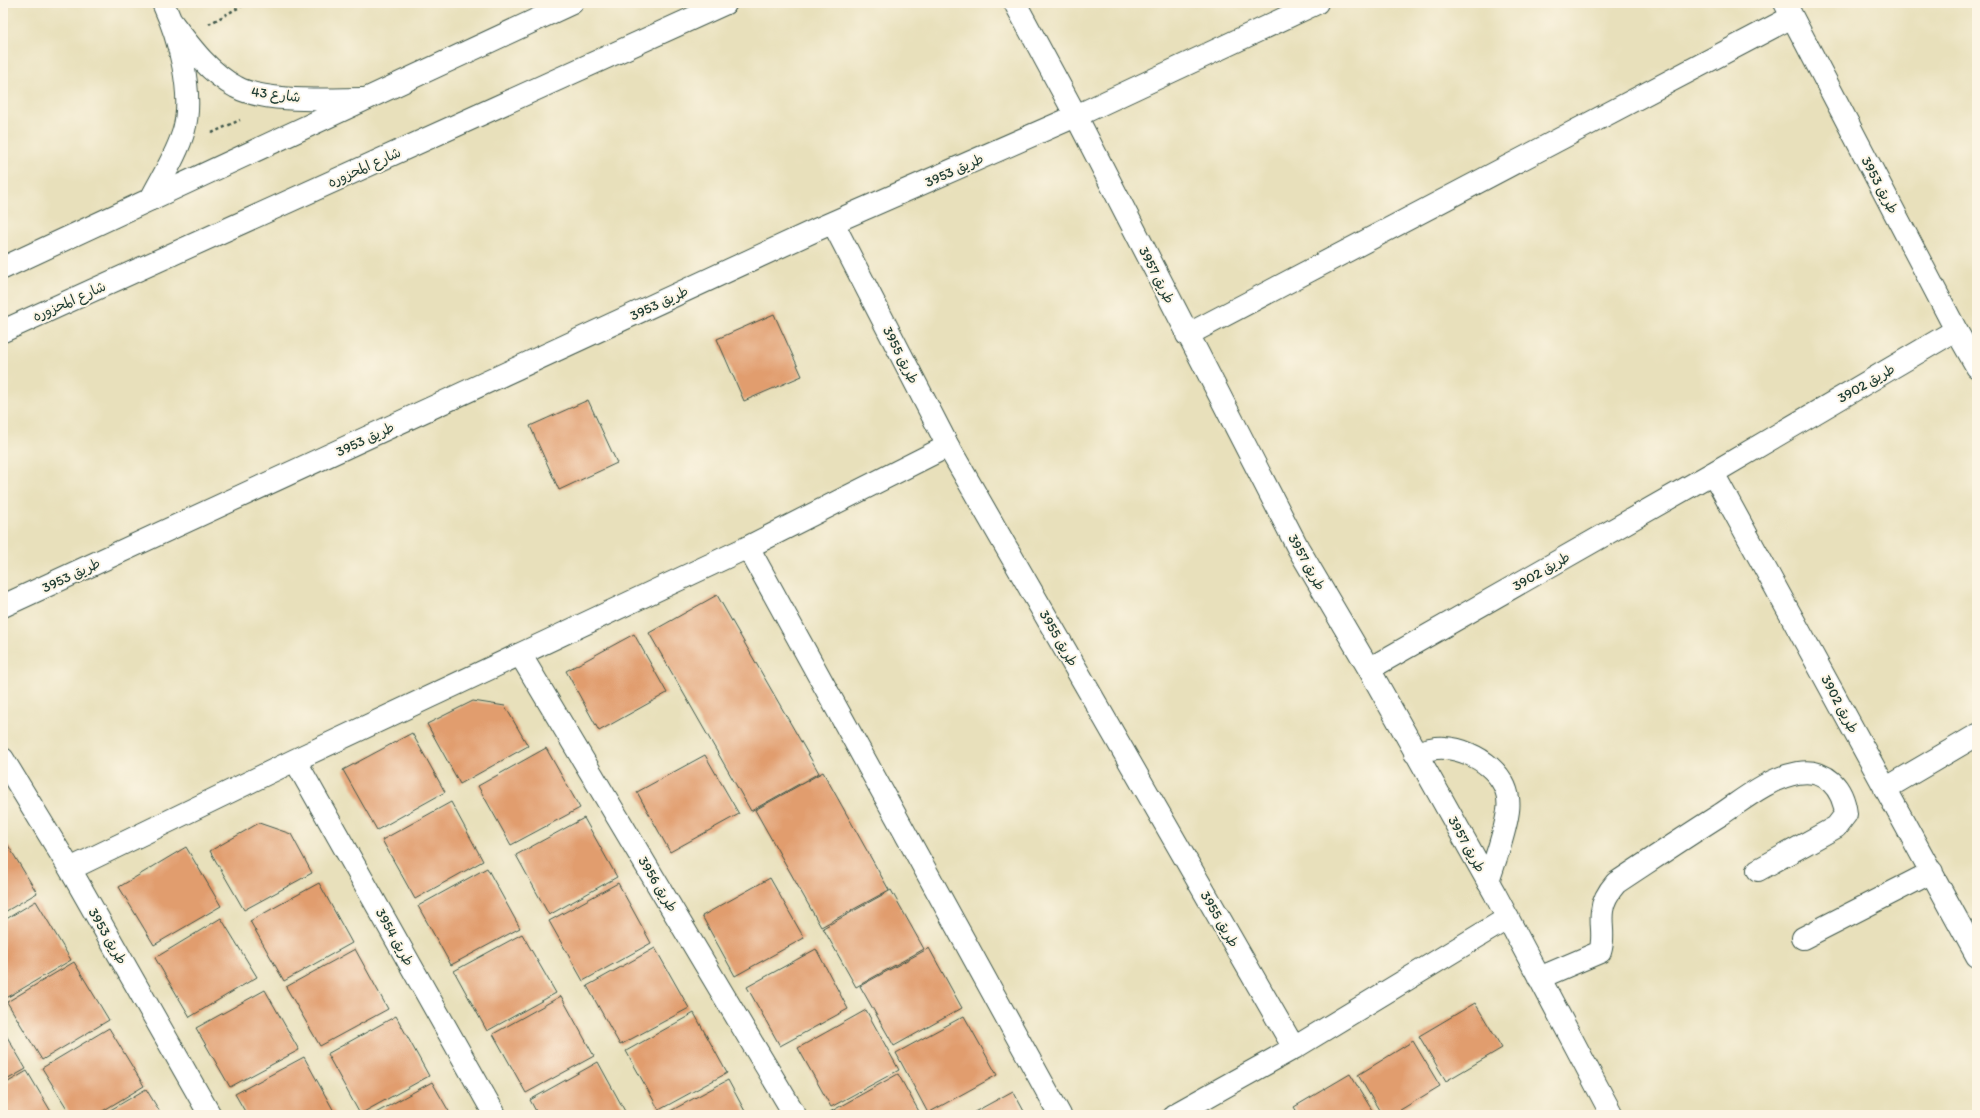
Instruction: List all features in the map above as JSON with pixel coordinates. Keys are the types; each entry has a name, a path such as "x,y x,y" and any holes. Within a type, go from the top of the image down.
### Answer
{"street":[{"path":"3,268 236,161 363,99 572,3"},
{"name":"شارع المحزوره","path":"3,331 726,3"},
{"name":"طريق 3957","path":"1015,3 1076,116 1187,335 1298,548 1369,669 1508,918 1612,1115"},
{"name":"طريق 3953","path":"3,606 833,223 1076,116 1317,3"},
{"path":"1187,335 1789,10"},
{"name":"طريق 3953","path":"1789,10 1956,330 1977,366"},
{"name":"شارع 43","path":"167,11 184,38 212,71 236,88 264,95 290,98 363,99"},
{"name":"شارع 43","path":"151,199 178,148 186,116 184,70 167,11"},
{"name":"طريق 3955","path":"833,223 948,446 1294,1048"},
{"name":"طريق 3902","path":"1369,669 1713,473 1956,330"},
{"path":"70,869 295,760 748,547 948,446"},
{"name":"طريق 3902","path":"1713,473 1850,721 1885,789 1977,956"},
{"path":"748,547 1060,1115"},
{"name":"طريق 3956","path":"520,654 795,1115"},
{"path":"1885,789 1977,735"},
{"path":"1415,753 1429,748 1459,750 1484,763 1495,771 1503,782 1507,796 1508,810 1488,882"},
{"name":"طريق 3953","path":"3,759 70,869 210,1115"},
{"name":"طريق 3954","path":"295,760 495,1115"},
{"path":"1539,978 1600,952 1603,941 1602,911 1607,895 1616,883 1767,784 1798,773 1818,774 1833,782 1844,800 1846,814 1836,827 1758,870"},
{"path":"1803,938 1932,872"},
{"path":"1174,1115 1294,1048 1508,918"}],"path":[{"path":"184,38 247,3"},
{"path":"178,148 241,120"}],"building":[{"path":"774,314 802,376 744,401 717,339"},
{"path":"588,400 617,463 559,490 530,426"},
{"path":"717,595 819,773 751,811 649,633"},
{"path":"634,634 667,693 599,731 566,671"},
{"path":"473,701 505,706 528,746 460,784 427,724"},
{"path":"412,733 445,792 377,830 343,770"},
{"path":"546,748 580,808 511,845 478,786"},
{"path":"705,755 739,814 670,852 637,792"},
{"path":"823,772 889,890 821,927 755,810"},
{"path":"451,802 483,861 415,899 382,840"},
{"path":"584,818 617,877 549,915 516,855"},
{"path":"259,823 291,834 312,873 244,910 210,851"},
{"path":"3,837 37,893 3,913"},
{"path":"186,847 221,906 154,945 119,887"},
{"path":"487,868 520,928 451,965 418,906"},
{"path":"770,878 804,938 735,976 702,916"},
{"path":"319,883 352,943 284,981 250,921"},
{"path":"618,883 651,943 583,981 549,921"},
{"path":"891,890 924,949 856,987 823,928"},
{"path":"36,901 71,960 3,1000 3,921"},
{"path":"221,918 257,977 190,1017 155,958"},
{"path":"522,934 556,993 487,1031 454,971"},
{"path":"655,948 689,1008 620,1045 587,986"},
{"path":"929,948 962,1008 894,1046 860,986"},
{"path":"355,949 388,1009 320,1046 286,987"},
{"path":"816,949 848,1009 780,1046 747,987"},
{"path":"74,962 109,1020 42,1060 7,1002"},
{"path":"265,990 299,1050 230,1087 196,1028"},
{"path":"561,996 594,1056 526,1093 493,1034"},
{"path":"1475,1003 1502,1048 1446,1081 1419,1036"},
{"path":"866,1010 899,1070 831,1107 798,1048"},
{"path":"694,1013 727,1073 659,1110 626,1051"},
{"path":"396,1016 429,1076 360,1114 327,1054"},
{"path":"964,1016 997,1075 928,1113 896,1053"},
{"path":"109,1028 144,1086 96,1115 71,1115 42,1068"},
{"path":"3,1030 26,1069 3,1082"},
{"path":"1413,1041 1440,1086 1392,1115 1382,1115 1358,1075"},
{"path":"304,1057 336,1115 247,1115 235,1094"},
{"path":"598,1062 627,1115 538,1115 530,1100"},
{"path":"27,1071 53,1115 3,1115 3,1085"},
{"path":"898,1074 921,1115 832,1115 830,1112"},
{"path":"1350,1074 1375,1115 1299,1115 1294,1107"},
{"path":"728,1080 747,1115 663,1115"},
{"path":"432,1082 451,1115 372,1115"},
{"path":"146,1089 162,1115 102,1115"},
{"path":"1013,1091 1026,1115 969,1115"}]}
